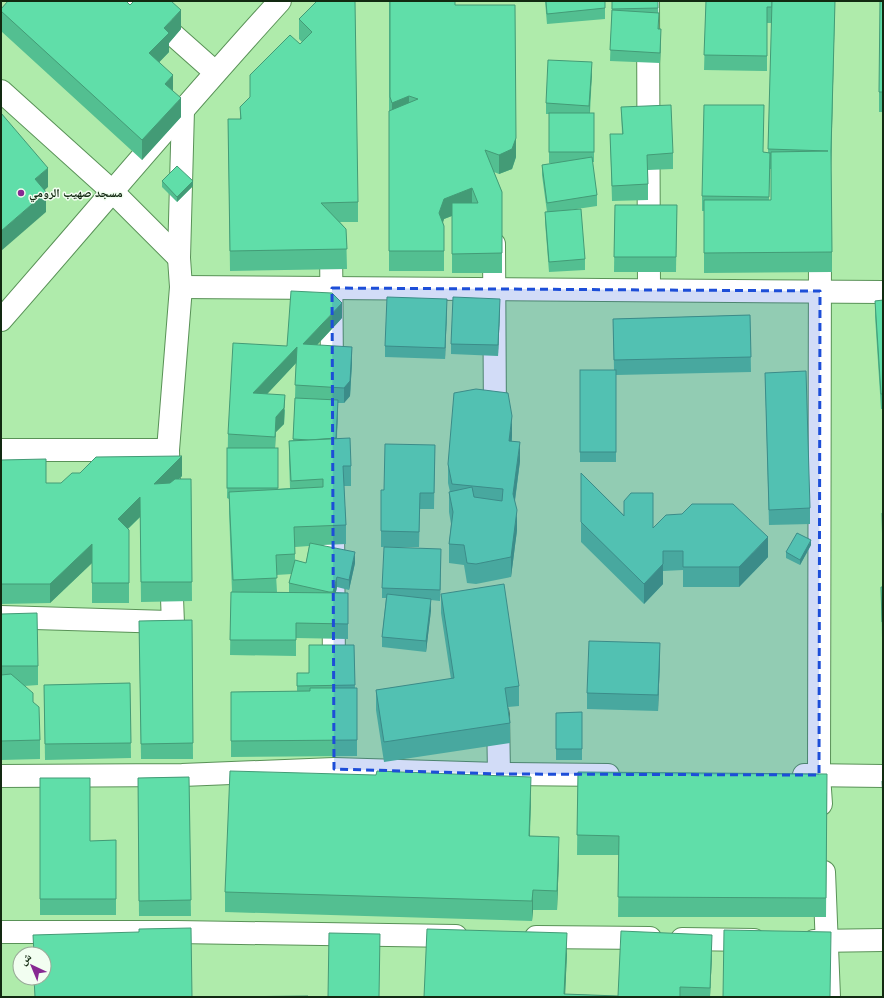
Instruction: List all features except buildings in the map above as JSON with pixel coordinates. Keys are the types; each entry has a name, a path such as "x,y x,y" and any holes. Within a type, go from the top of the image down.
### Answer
{"street":[{"path":"135,1 215,72"},
{"path":"1,320 114,192 215,72 280,1"},
{"path":"648,1 648,290"},
{"path":"1,92 114,192 179,258"},
{"path":"169,505 168,450 181,287 179,258 182,110"},
{"path":"330,216 332,288 332,398"},
{"path":"820,221 819,775 822,823"},
{"path":"494,225 496,440"},
{"path":"181,287 883,292"},
{"path":"1,450 168,450"},
{"path":"333,493 334,690"},
{"path":"170,552 175,668"},
{"path":"1,617 172,622"},
{"path":"498,695 499,774"},
{"path":"334,746 334,769"},
{"path":"171,798 181,752"},
{"path":"1,776 176,775 334,769 499,774 627,775"},
{"path":"786,775 883,776"},
{"path":"823,854 828,941 829,997"},
{"path":"176,908 176,954"},
{"path":"1,932 176,932 478,936"},
{"path":"518,936 772,940"},
{"path":"796,940 883,940"}],"highlighted area":[{"path":"332,288 820,291 819,775 499,774 334,769"}],"place":[{"name":"مسجد صهيب الرومي","path":"21,193"}]}
